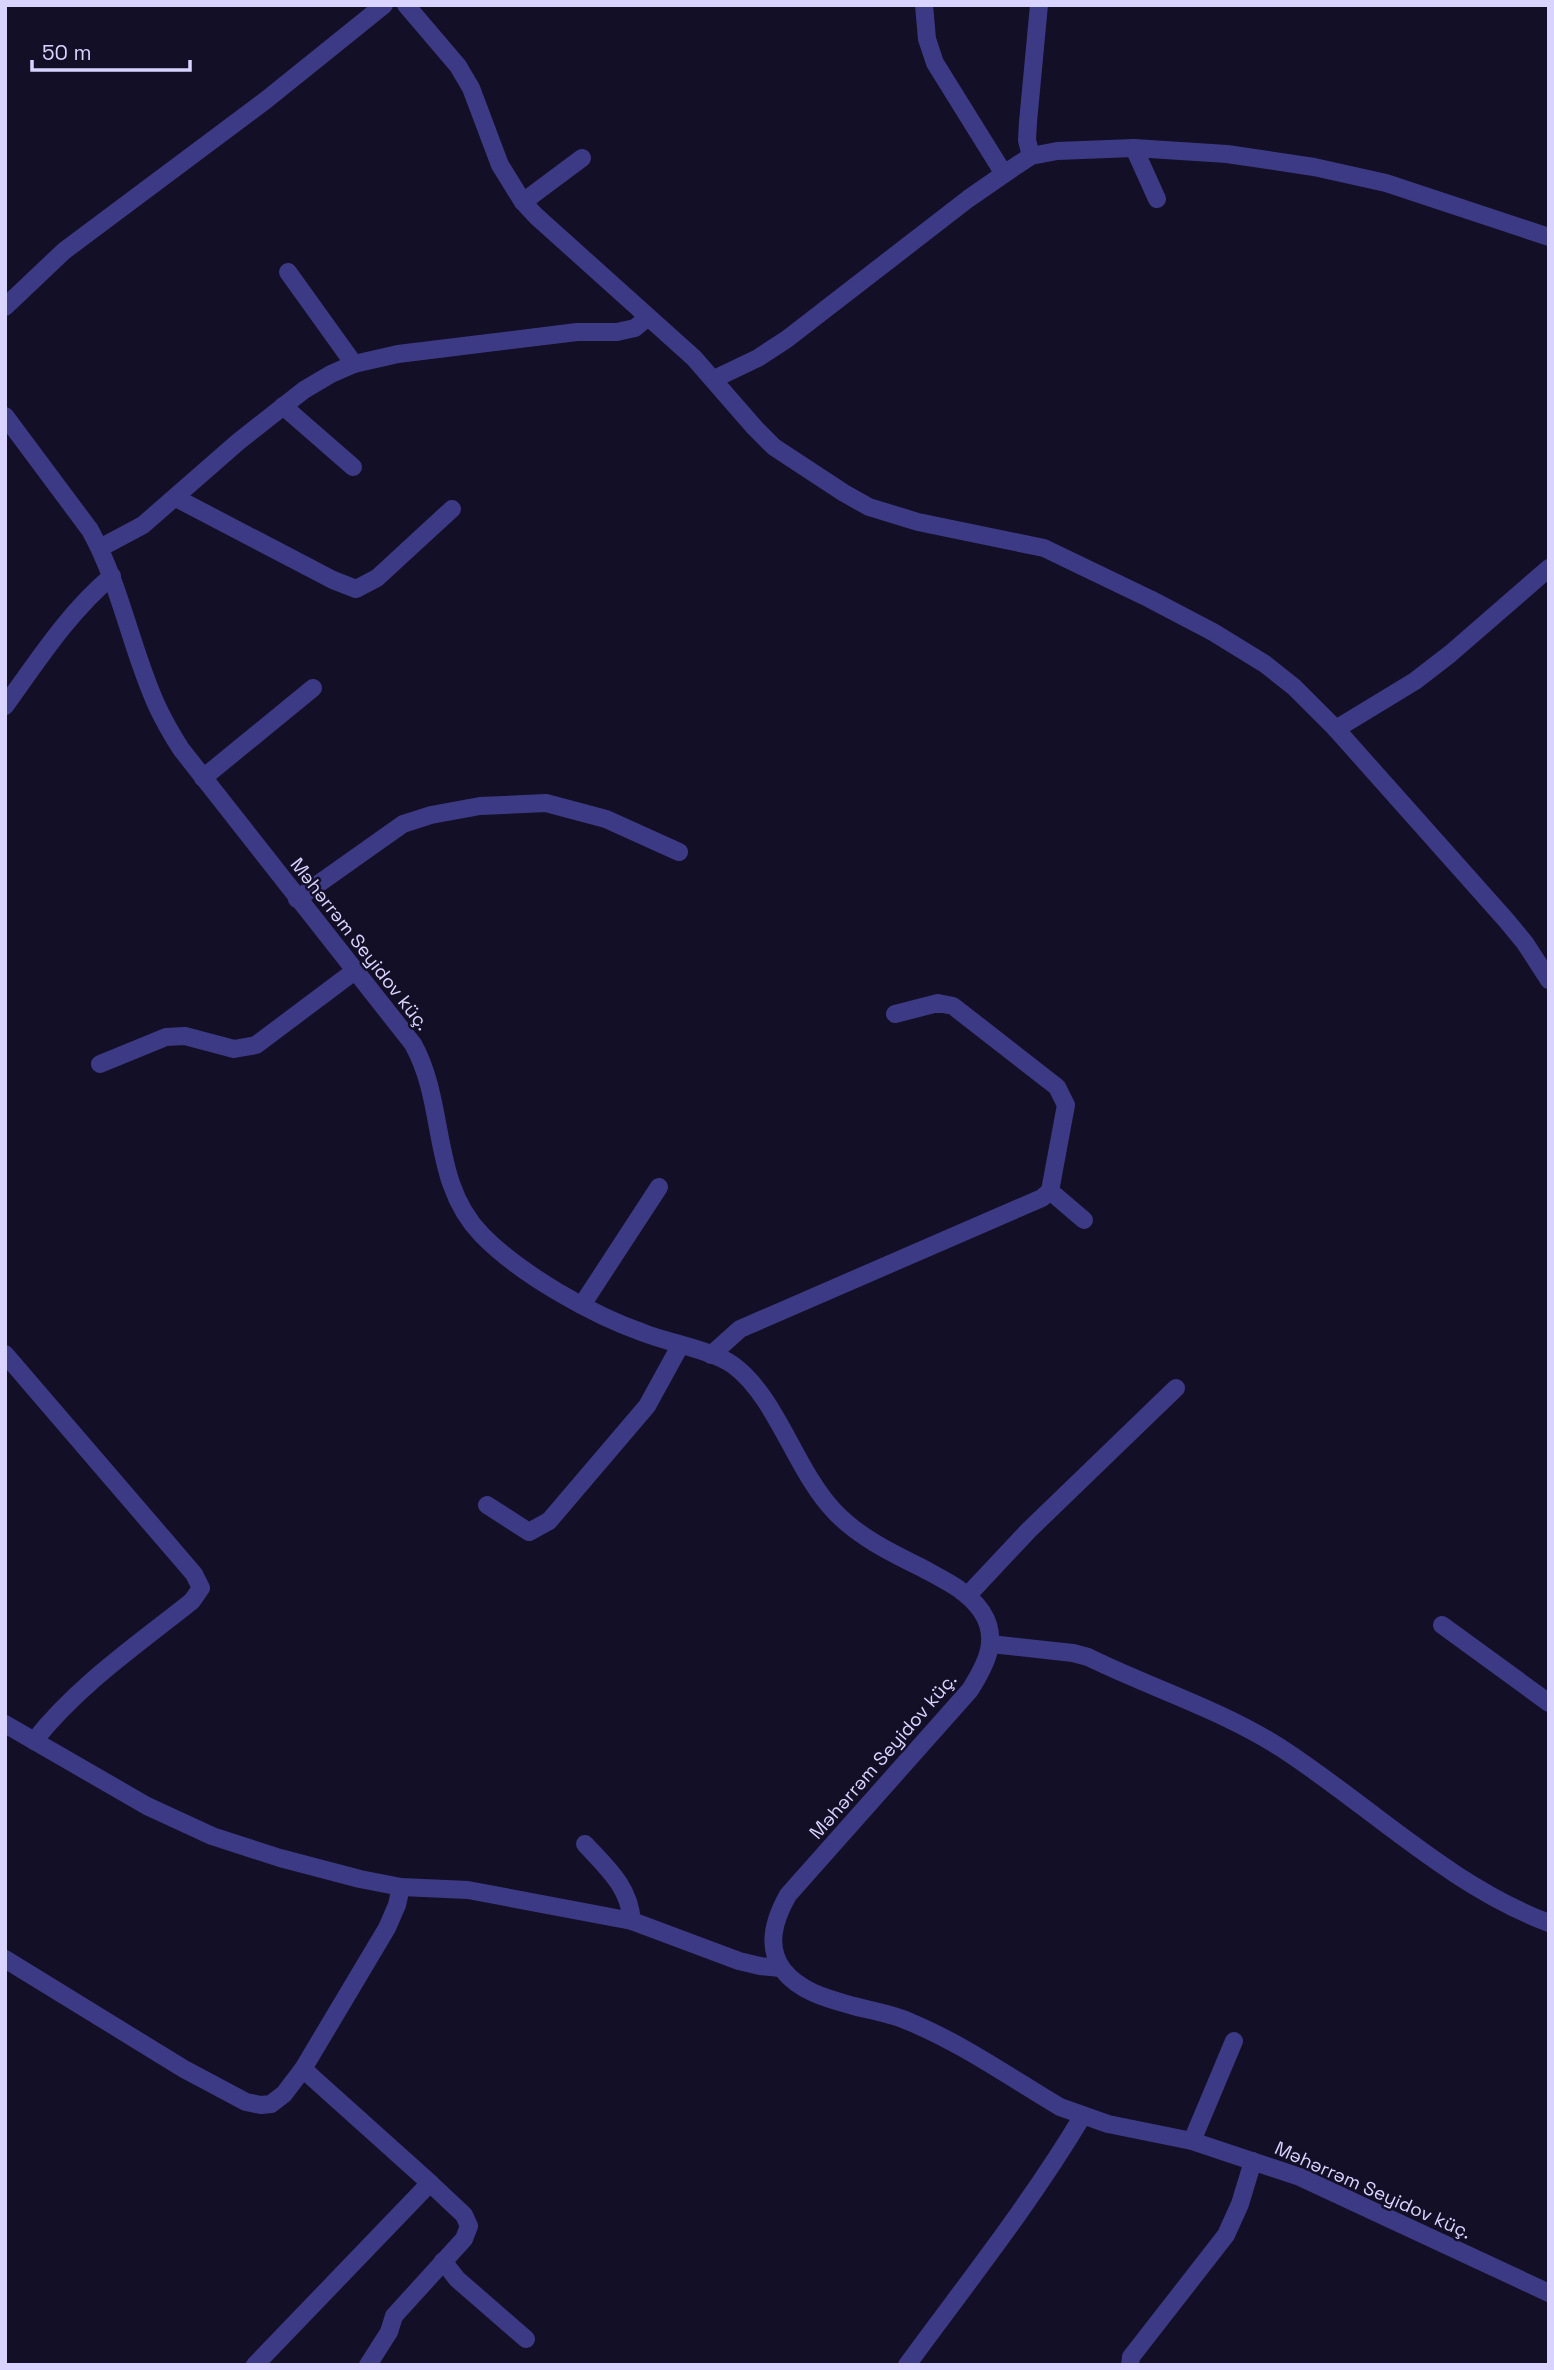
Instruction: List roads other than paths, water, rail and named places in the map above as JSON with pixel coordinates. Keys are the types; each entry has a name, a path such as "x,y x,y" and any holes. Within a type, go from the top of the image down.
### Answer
{"street":[{"path":"5,307 64,251 266,100 384,5"},
{"path":"406,5 452,58 471,88 500,165 523,202 714,380 774,447 869,507 918,522 1044,548 1213,632 1265,664 1294,687 1336,729 1507,920 1549,980"},
{"path":"924,5 927,39 935,63 1004,174"},
{"path":"1031,156 1027,140 1028,121 1039,5"},
{"path":"714,380 788,339 1004,174 1031,156 1057,150 1134,148 1227,153 1314,167 1386,183 1549,237"},
{"path":"1134,148 1157,199"},
{"path":"523,202 582,158"},
{"path":"288,272 354,364"},
{"path":"100,548 143,525 283,406 331,374 354,364 398,354 577,332 617,332 635,327 648,317"},
{"path":"283,406 352,467"},
{"name":"Məhərrəm Seyidov küç.","path":"5,416 90,530 100,548 156,704 181,749 356,970 422,1061 428,1077 449,1181 457,1201 481,1234 538,1279 608,1319 680,1346 711,1354 731,1364 758,1390 820,1495 835,1512 855,1531 875,1544 953,1584 968,1595 989,1626 991,1644 984,1667 970,1690 788,1895 776,1916 773,1936 774,1950 781,1968 808,1991 907,2020 933,2032 1060,2107 1082,2117 1192,2141 1300,2177 1549,2293"},
{"path":"176,498 333,580 356,589 377,578 452,509"},
{"path":"1336,729 1415,681 1549,568"},
{"path":"5,706 65,622 86,598 112,576"},
{"path":"203,778 313,688"},
{"path":"298,899 402,824 431,815 480,806 546,803 606,819 679,852"},
{"path":"100,1065 166,1037 185,1036 234,1049 256,1045 356,970"},
{"path":"711,1354 740,1329 1042,1198 1050,1191 1066,1105 1056,1087 953,1006 938,1003 895,1014"},
{"path":"582,1305 659,1188"},
{"path":"1050,1191 1084,1220"},
{"path":"487,1505 528,1532 550,1521 647,1406 680,1346"},
{"path":"5,1354 194,1574 201,1588 192,1601 83,1688 52,1718 34,1741"},
{"path":"968,1595 1028,1531 1176,1388"},
{"path":"1442,1625 1549,1703"},
{"path":"991,1644 1088,1657 1231,1721 1280,1747 1472,1884 1549,1923"},
{"path":"5,1724 147,1806 212,1836 280,1858 401,1887 468,1890 632,1921 739,1961 781,1968"},
{"path":"585,1844 623,1886 631,1907 632,1921"},
{"path":"5,1959 184,2069 246,2102 271,2104 284,2094 303,2069 387,1928 401,1887"},
{"path":"1192,2141 1234,2041"},
{"path":"303,2069 464,2215 469,2226 464,2239 394,2316 389,2332 368,2365"},
{"path":"907,2365 1054,2164 1082,2117"},
{"path":"1130,2365 1131,2357 1226,2235 1240,2204 1253,2161"},
{"path":"255,2365 430,2183"},
{"path":"443,2261 457,2279 526,2339"}]}
